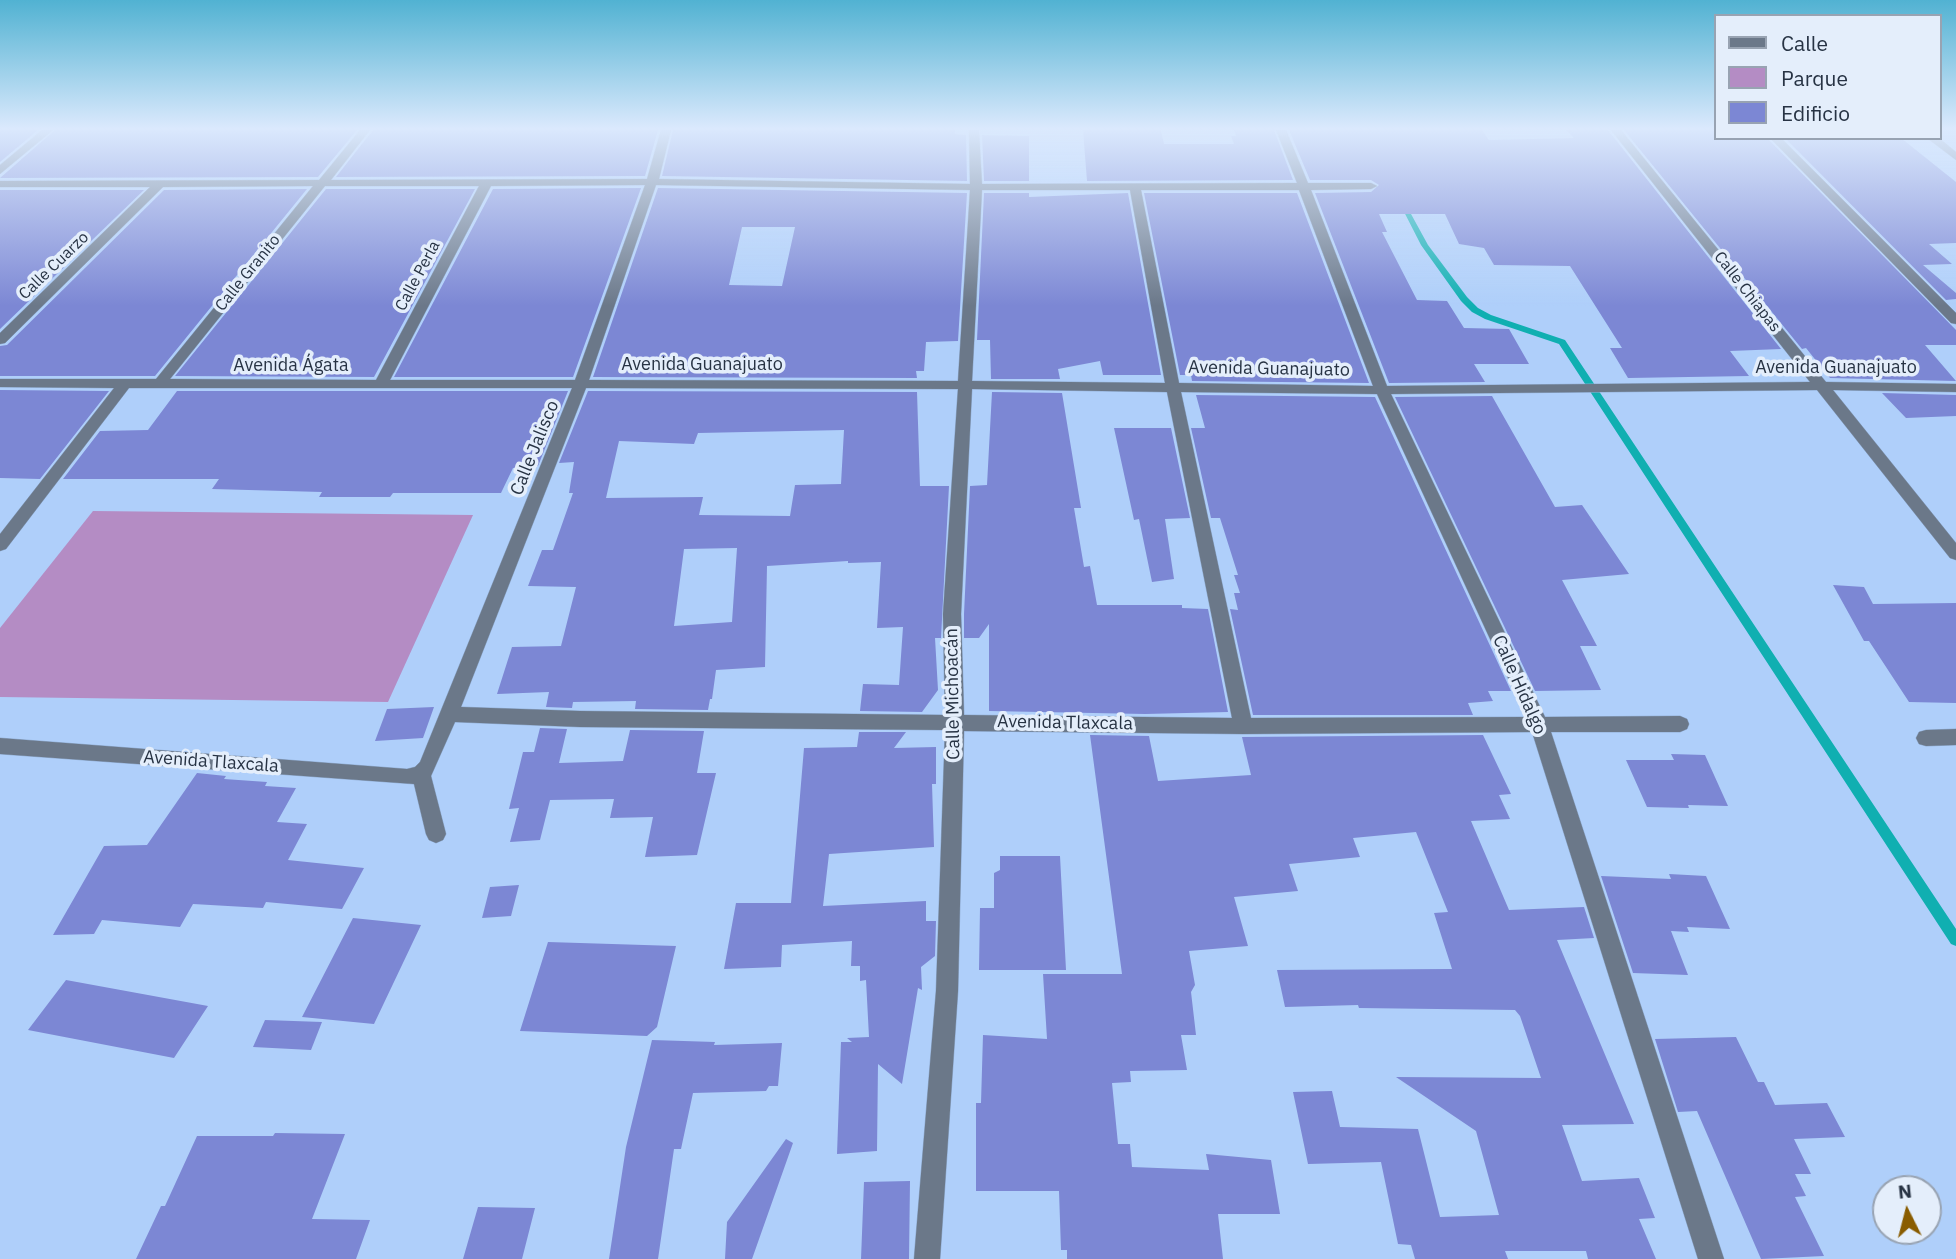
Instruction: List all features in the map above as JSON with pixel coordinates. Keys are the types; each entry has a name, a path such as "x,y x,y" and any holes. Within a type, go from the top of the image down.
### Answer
{"street":[{"name":"Calle Cuarzo","path":"0,340 155,189"},
{"name":"Calle Granito","path":"159,384 314,189"},
{"name":"Calle Perla","path":"380,385 483,189"},
{"name":"Calle Jalisco","path":"421,774 428,767 581,384 650,189"},
{"name":"Calle Michoacán","path":"927,1259 947,991 955,722 952,614 976,189"},
{"path":"1135,189 1173,388 1243,726"},
{"name":"Calle Hidalgo","path":"1305,189 1382,390 1539,725 1711,1259"},
{"name":"Calle Chiapas","path":"1663,189 1956,554"},
{"path":"1825,189 1956,320"},
{"name":"Avenida Ágata","path":"0,383 581,384"},
{"path":"0,545 124,384"},
{"name":"Avenida Guanajuato","path":"581,384 1382,390 1822,386 1956,388"},
{"name":"Avenida Tlaxcala","path":"449,714 580,719 1243,726 1680,724"},
{"path":"1926,738 1956,737"},
{"name":"Avenida Tlaxcala","path":"0,746 407,777 421,774"},
{"path":"421,774 436,834"}],"green space":[{"path":"93,511 473,515 388,702 0,697 0,628"}],"building":[{"path":"307,189 155,376 0,376 0,346 7,345 164,190"},
{"path":"326,189 475,189 374,377 175,376"},
{"path":"493,189 641,189 573,377 394,377"},
{"path":"658,189 967,193 958,341 926,342 924,371 916,371 917,378 593,377","holes":["742,227 795,227 782,286 729,285"]},
{"path":"1375,189 1654,189 1781,349 1730,351 1749,376 1628,378 1610,348 1622,348 1570,266 1494,265 1484,248 1459,244 1445,214 1379,214 1387,232 1382,232 1417,300 1447,301 1464,328 1509,329 1529,364 1474,364 1485,382 1389,383 1315,193 1371,192"},
{"path":"1672,189 1817,189 1956,330 1956,345 1925,345 1956,381 1830,378 1806,348 1802,349"},
{"path":"1835,189 1956,189 1956,243 1929,244 1952,264 1923,265 1956,293 1956,299 1946,300"},
{"path":"0,190 144,190 0,329"},
{"path":"984,193 1029,193 1029,197 1128,193 1161,375 1103,375 1100,361 1058,369 1060,379 991,379 990,340 977,340"},
{"path":"1144,193 1297,193 1369,383 1192,381 1191,375 1180,375"},
{"path":"0,390 109,391 40,479 0,478"},
{"path":"177,391 568,391 538,466 513,468 501,493 393,493 390,497 319,497 322,492 212,489 219,479 63,479 100,431 148,430"},
{"path":"588,391 917,392 920,486 949,486 941,638 935,638 938,690 922,712 860,711 863,684 899,685 903,627 877,628 881,562 848,561 767,566 765,667 716,670 708,710 635,709 636,701 573,702 572,708 546,707 549,692 497,694 512,647 561,646 576,587 528,586 542,550 553,550 573,493 569,493 574,462 559,463","holes":["844,430 841,484 795,485 790,516 699,515 703,497 606,498 619,441 694,444 698,433","737,548 732,622 674,626 684,549"]},
{"path":"992,392 1062,393 1081,508 1074,508 1084,567 1090,566 1097,605 1182,605 1182,608 1208,609 1228,712 1145,714 989,711 989,624 979,638 964,638 964,614 970,486 987,485"},
{"path":"1882,393 1956,395 1956,416 1906,418"},
{"path":"1196,395 1375,397 1511,691 1488,691 1493,701 1468,703 1473,715 1253,715 1230,609 1238,610 1234,593 1240,593 1234,575 1238,575 1220,518 1211,518 1191,428 1205,428"},
{"path":"1492,396 1555,507 1582,505 1629,574 1562,580 1597,646 1580,646 1601,690 1535,691 1395,397"},
{"path":"1114,428 1171,428 1190,518 1165,519 1174,579 1152,582 1139,519 1134,520"},
{"path":"1833,585 1864,587 1873,604 1956,603 1956,703 1909,702 1869,641 1864,641"},
{"path":"434,707 423,738 375,741 387,709"},
{"path":"540,728 567,729 559,763 623,761 630,730 704,731 697,773 716,773 697,855 645,857 653,817 610,818 614,799 550,800 540,840 510,842 519,808 509,809 523,752 534,752"},
{"path":"859,732 906,732 894,748 936,747 936,784 932,784 934,847 829,854 823,906 926,901 926,921 936,921 935,956 921,967 922,990 918,988 902,1084 878,1064 877,1151 837,1154 841,1042 852,1042 847,1038 869,1037 866,980 860,981 860,966 851,966 852,941 782,945 781,967 724,969 736,903 791,903 804,748 857,747"},
{"path":"1090,735 1149,736 1158,781 1251,775 1242,737 1483,735 1511,794 1499,795 1510,819 1471,821 1509,910 1584,907 1594,938 1557,940 1634,1124 1562,1125 1582,1181 1639,1178 1655,1218 1639,1219 1656,1259 1588,1259 1586,1251 1505,1251 1508,1259 1415,1259 1411,1245 1398,1244 1381,1162 1308,1164 1293,1092 1332,1091 1340,1127 1418,1129 1440,1217 1499,1215 1476,1131 1396,1077 1541,1078 1520,1016 1515,1010 1359,1008 1358,1005 1285,1007 1277,970 1452,969 1434,913 1448,912 1416,832 1353,838 1360,857 1289,864 1298,891 1234,897 1248,946 1189,951 1195,985 1191,992 1196,1035 1181,1035 1187,1070 1130,1071 1131,1082 1112,1083 1118,1144 1130,1144 1132,1167 1209,1170 1206,1154 1271,1160 1280,1214 1218,1214 1223,1259 1067,1259 1067,1250 1061,1250 1059,1191 976,1191 976,1103 981,1103 983,1035 1047,1039 1043,974 1122,974"},
{"path":"1671,754 1705,755 1728,806 1647,807 1626,760 1674,760"},
{"path":"197,773 226,776 224,779 267,782 265,786 296,788 277,822 307,824 288,860 364,868 342,909 266,902 263,908 193,904 180,927 102,920 94,934 53,935 104,846 147,845"},
{"path":"1000,856 1060,856 1066,970 979,970 980,908 994,908 994,873 1000,870"},
{"path":"1669,874 1706,876 1730,929 1687,927 1689,932 1671,931 1688,975 1633,973 1601,876 1671,879"},
{"path":"519,885 511,916 482,918 490,887"},
{"path":"353,918 421,925 374,1024 302,1017"},
{"path":"548,942 676,946 657,1027 647,1036 520,1031"},
{"path":"66,980 208,1006 174,1058 28,1030"},
{"path":"265,1020 322,1022 311,1050 253,1047"},
{"path":"1736,1037 1758,1082 1764,1082 1775,1105 1827,1103 1845,1137 1794,1139 1811,1174 1795,1174 1806,1196 1795,1197 1824,1256 1761,1259 1697,1111 1678,1112 1655,1039"},
{"path":"652,1040 715,1042 714,1045 782,1043 778,1086 769,1086 766,1091 693,1093 681,1149 674,1149 658,1259 609,1259 626,1147"},
{"path":"275,1133 345,1134 312,1219 370,1220 356,1259 136,1259 161,1206 165,1206 197,1136 273,1136"},
{"path":"786,1139 793,1143 752,1259 725,1259 727,1222"},
{"path":"910,1181 909,1259 861,1259 864,1182"},
{"path":"478,1207 535,1208 522,1259 463,1259"}],"waterway":[{"path":"1403,204 1425,245 1475,310 1562,342 1956,940"}]}
